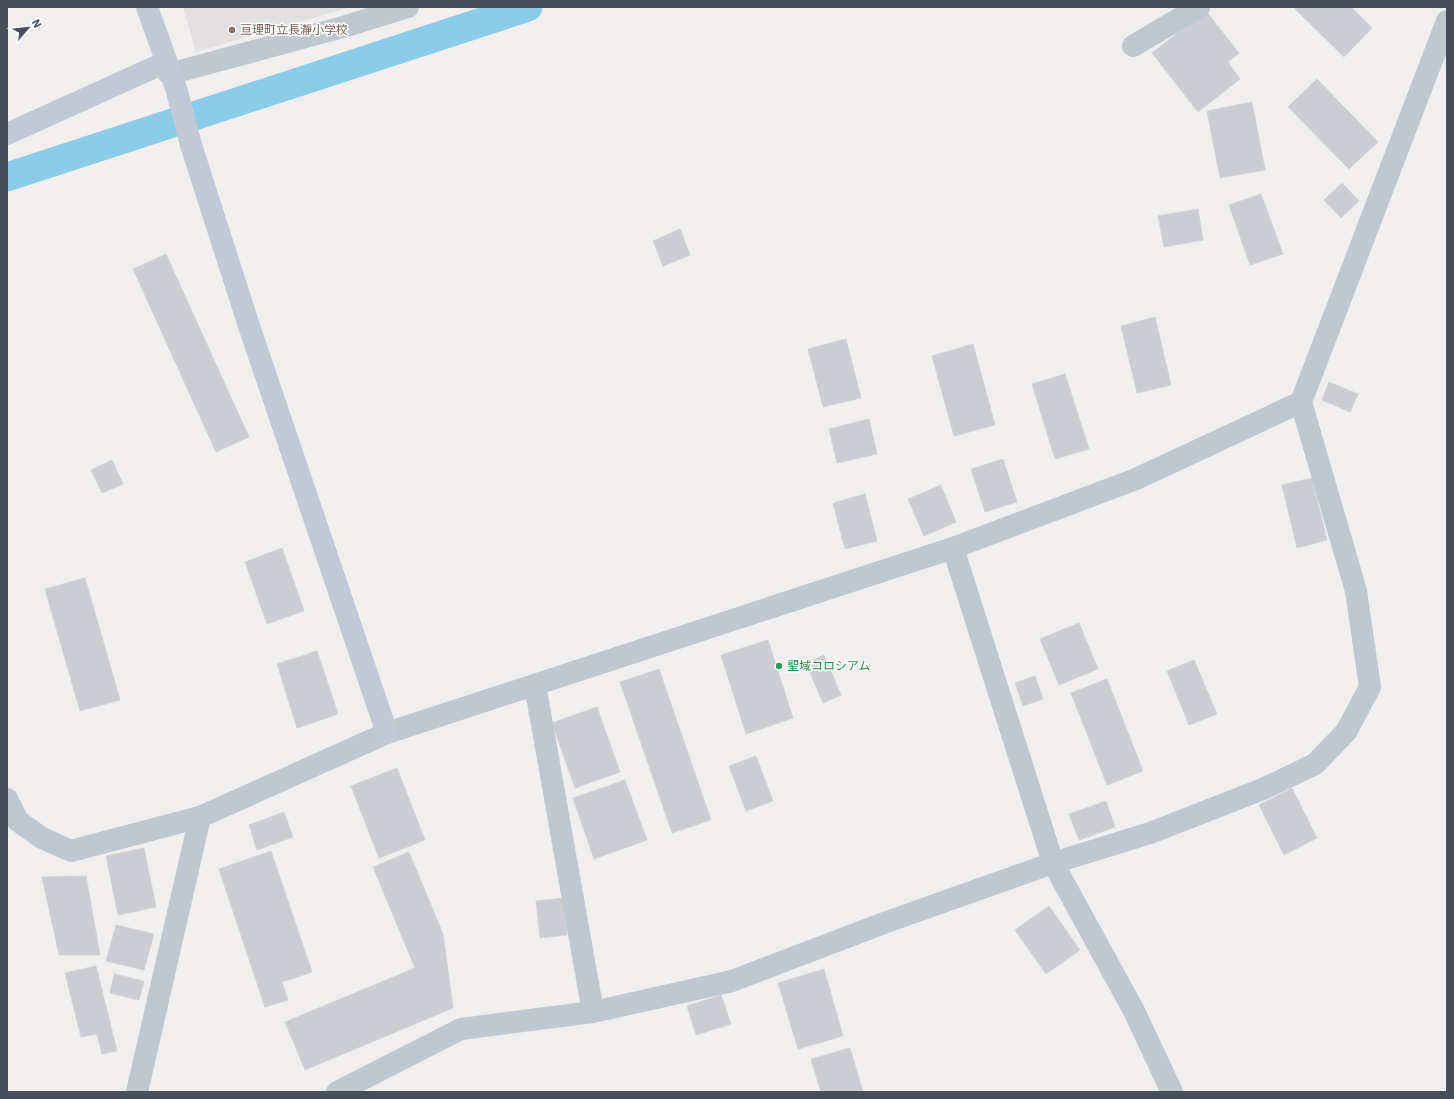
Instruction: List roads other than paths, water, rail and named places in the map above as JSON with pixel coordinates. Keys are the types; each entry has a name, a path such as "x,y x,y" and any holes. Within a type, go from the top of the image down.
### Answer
{"street":[{"path":"147,7 249,326 387,733"},
{"path":"7,134 170,75 343,27 408,7"},
{"path":"1133,46 1199,7"},
{"path":"337,1092 461,1029 593,1012 732,981 884,923 1053,863 1150,833 1263,789 1315,764 1346,732 1370,687 1356,591 1301,402 1447,21"},
{"path":"7,799 18,822 42,838 71,851 200,817 387,733 953,548 1136,479 1301,402"},
{"path":"953,548 1053,863 1134,1011 1172,1092"},
{"path":"535,685 593,1012"},
{"path":"137,1092 200,817"}],"waterway":[{"path":"7,177 528,7"}],"place":[{"name":"亘理町立長瀞小学校","path":"232,30"},
{"name":"聖域コロシアム","path":"779,666"}]}
